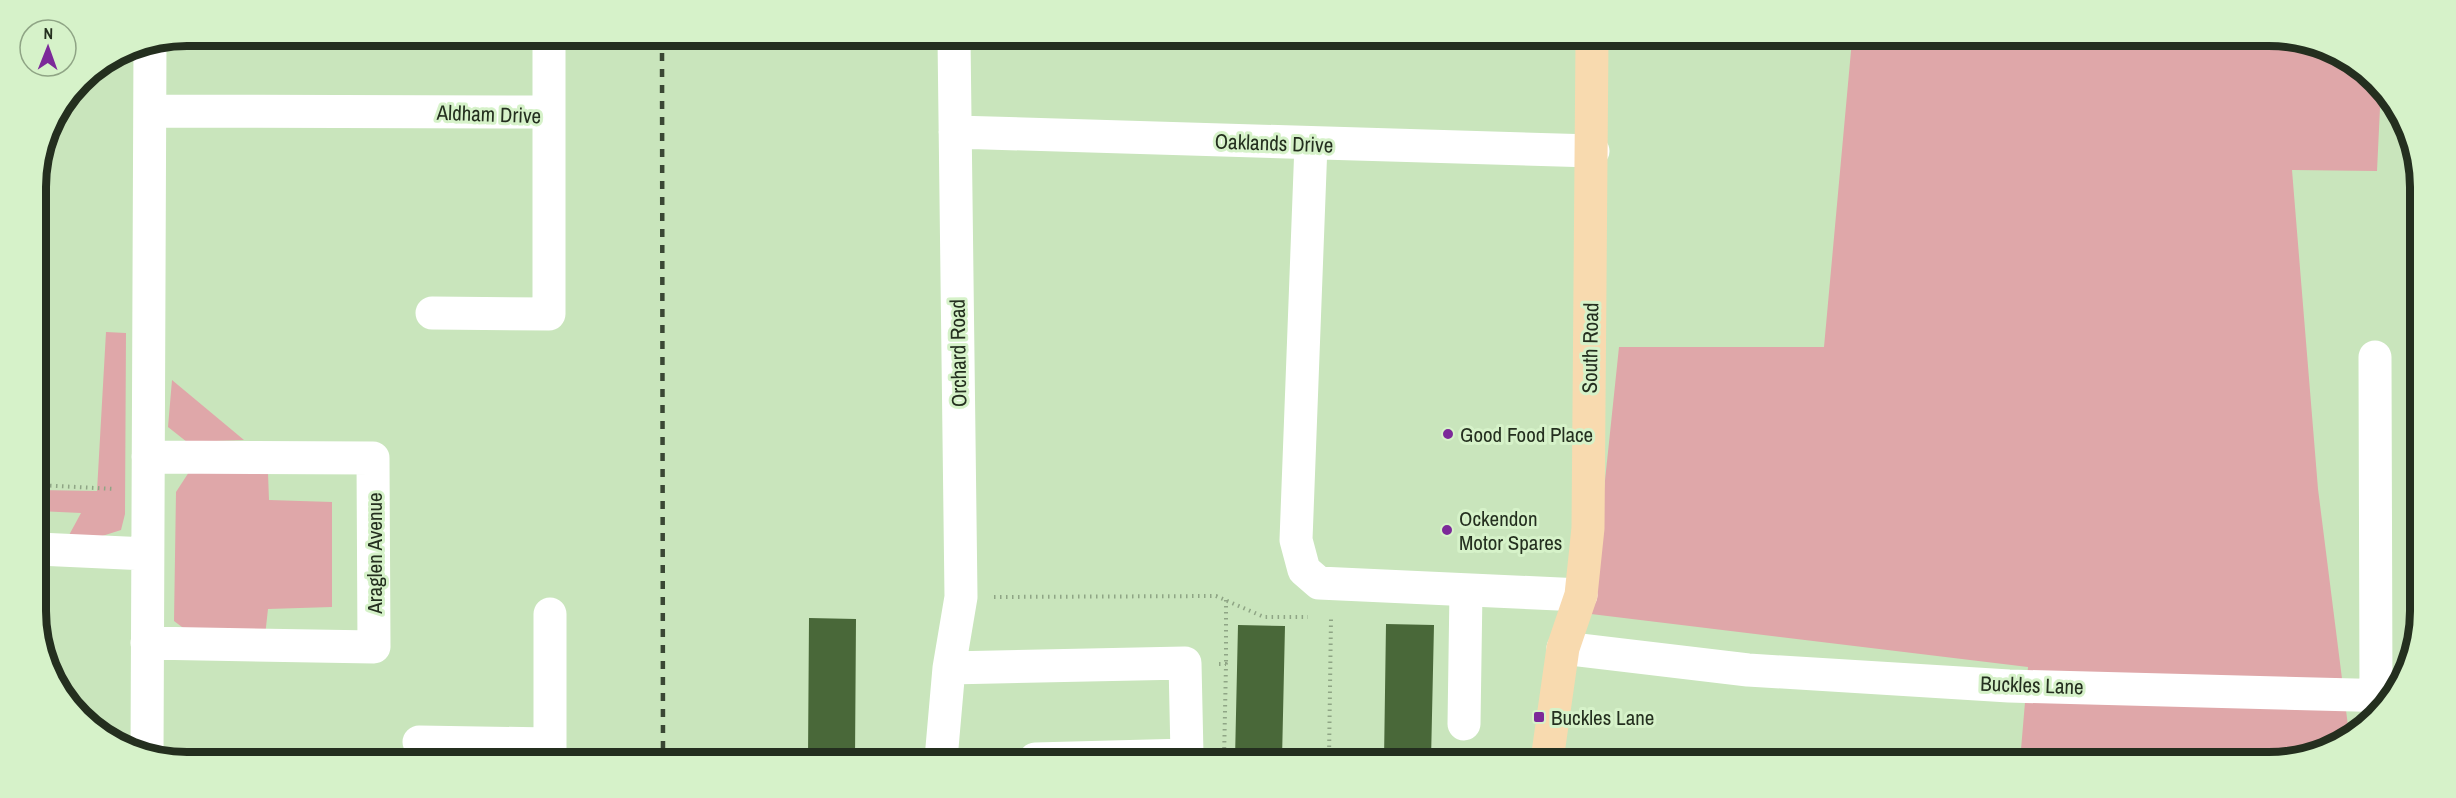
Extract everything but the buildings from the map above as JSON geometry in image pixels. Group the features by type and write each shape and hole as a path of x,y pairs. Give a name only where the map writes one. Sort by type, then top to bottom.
{"main road":[{"name":"South Road","path":"1548,751 1563,648 1581,595 1588,528 1593,151 1592,46"}],"street":[{"path":"549,46 549,112"},
{"name":"Orchard Road","path":"942,752 949,668 961,597 954,46"},
{"path":"147,746 150,52"},
{"name":"Aldham Drive","path":"150,111 549,112 549,314 432,313"},
{"name":"Oaklands Drive","path":"955,132 1593,151"},
{"path":"1311,144 1296,540 1304,570 1319,583 1581,595"},
{"path":"2375,357 2385,689"},
{"name":"Araglen Avenue","path":"147,643 374,647 374,458 148,457"},
{"path":"46,549 147,554"},
{"path":"1464,724 1466,590"},
{"path":"419,742 550,751 550,614"},
{"name":"Buckles Lane","path":"1563,648 1748,670 2009,686 2380,696"},
{"path":"949,668 1185,663 1187,752"}],"path":[{"path":"46,485 120,489"},
{"path":"961,597 1216,596 1264,617 1309,617"},
{"path":"1226,600 1226,664"},
{"path":"1320,617 1342,618"},
{"path":"1329,751 1331,618"}],"shaded area":[{"path":"1851,46 2268,46 2305,51 2339,65 2368,88 2380,102 2377,171 2292,170 2318,489 2349,726 2322,741 2305,747 2278,751 2021,751 2028,667 1591,614 1619,347 1824,347"},
{"path":"106,332 126,333 125,514 121,530 99,537 68,537 81,513 46,511 46,490 97,491"},
{"path":"172,380 244,440 187,442 168,427"},
{"path":"189,472 268,473 269,500 332,502 332,607 268,609 265,636 190,633 174,621 176,492"}],"railway":[{"path":"662,46 663,752"}],"place":[{"name":"Good Food Place","path":"1448,434"},
{"name":"Ockendon Motor Spares","path":"1447,530"},
{"name":"Buckles Lane","path":"1539,717"}]}
